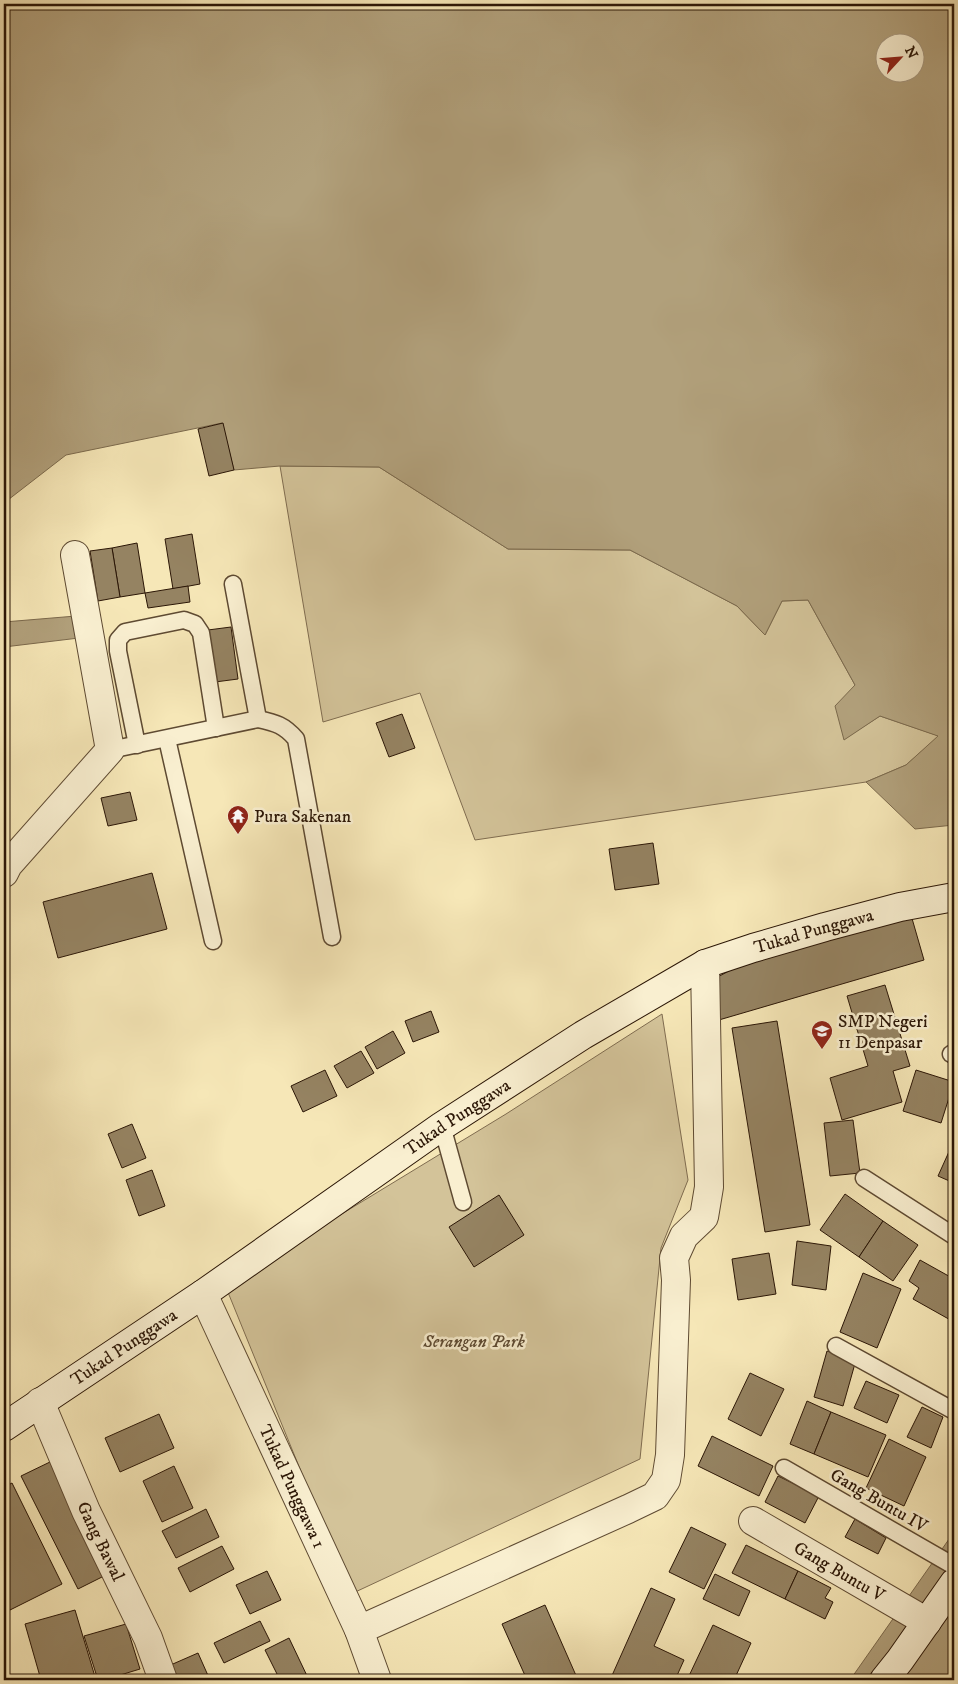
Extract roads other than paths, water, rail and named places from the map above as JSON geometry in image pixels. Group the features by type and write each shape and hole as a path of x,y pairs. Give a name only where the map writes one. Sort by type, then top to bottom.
{"street":[{"path":"4,872 110,750 75,555"},
{"name":"Tukad Punggawa","path":"4,1427 203,1294 442,1126 583,1035 705,964 825,927 900,908 954,897"},
{"path":"359,1630 648,1500 655,1496 666,1480 670,1455 676,1290 674,1258 684,1236 704,1217 710,1187 705,964"},
{"name":"Tukad Punggawa 1","path":"203,1294 359,1630 377,1680"},
{"name":"Gang Bawal","path":"40,1402 86,1511 148,1638 163,1680"},
{"name":"Gang Buntu V","path":"753,1521 926,1622"},
{"path":"884,1680 954,1583"}],"lane":[{"path":"233,584 258,719"},
{"path":"137,745 118,651 118,640 125,632 184,620 195,624 201,633 216,728"},
{"path":"110,750 258,719 274,722 286,728 296,739 332,937"},
{"path":"167,739 213,941"},
{"path":"442,1126 463,1202"},
{"path":"864,1178 954,1236"},
{"path":"836,1346 954,1411"},
{"name":"Gang Buntu IV","path":"784,1468 954,1566"}],"place":[{"name":"Pura Sakenan","path":"238,835"},
{"name":"SMP Negeri 11 Denpasar","path":"822,1050"}],"park label":[{"name":"Serangan Park","path":"474,1341"}]}
